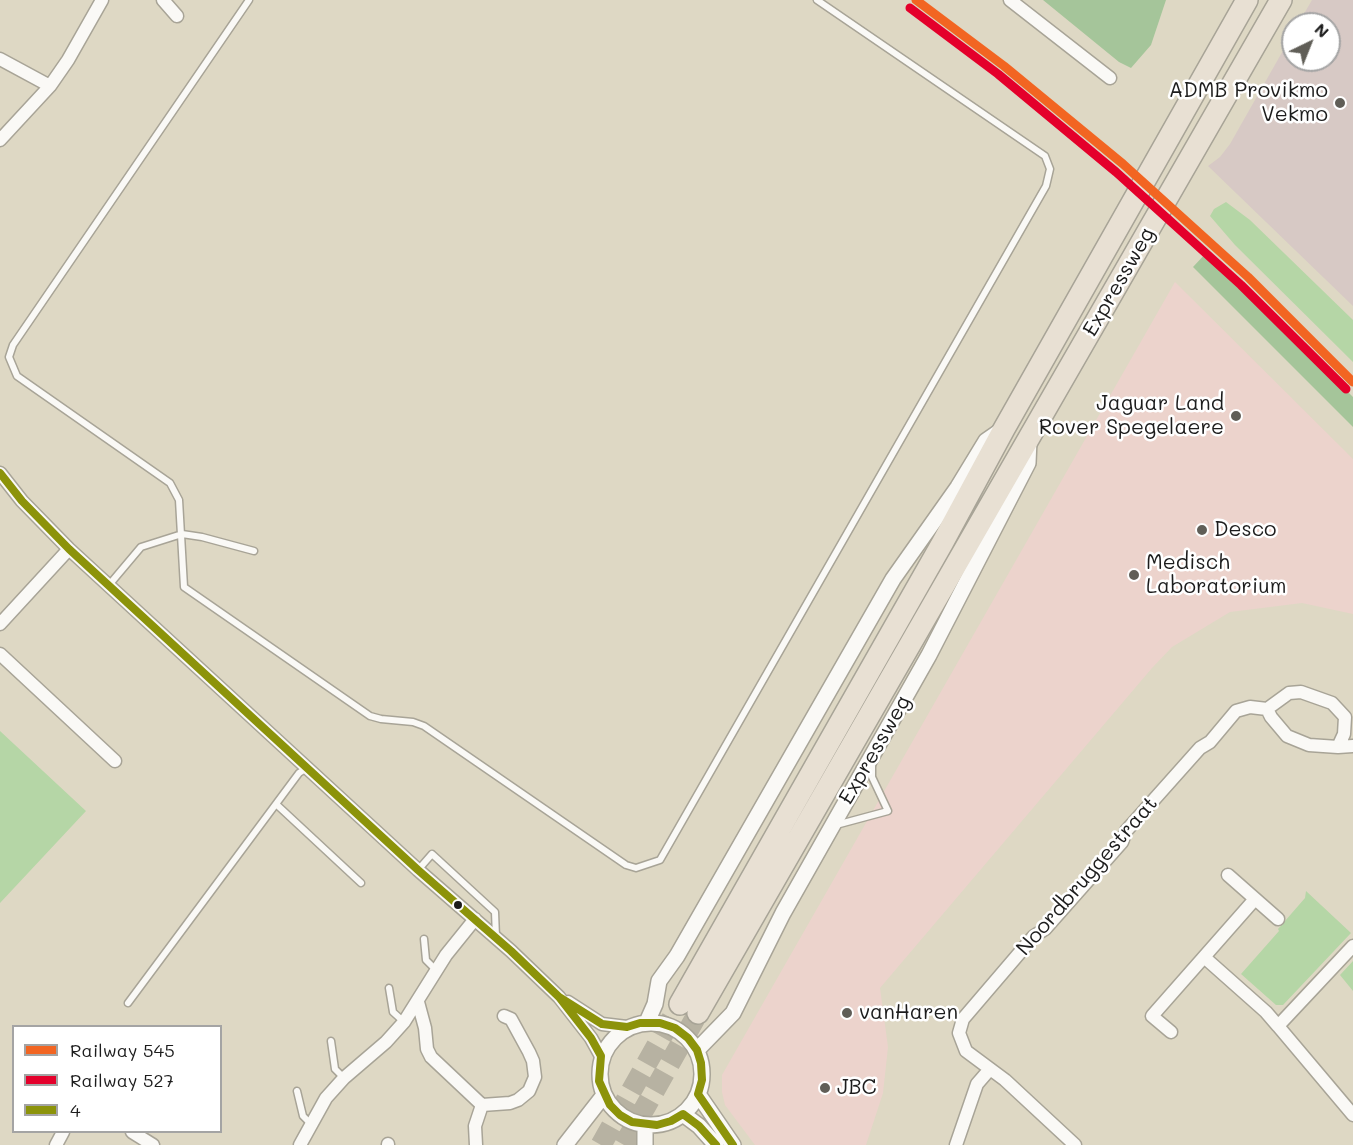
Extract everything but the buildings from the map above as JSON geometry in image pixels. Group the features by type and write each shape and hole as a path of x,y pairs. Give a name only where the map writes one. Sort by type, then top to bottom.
{"highway":[{"name":"Expressweg","path":"1247,0 1004,429 689,1009 1029,437 1281,0"}],"street":[{"path":"0,140 50,86 68,60 102,0"},
{"path":"163,0 177,16"},
{"path":"1010,0 1110,78"},
{"path":"0,59 50,86"},
{"name":"Expressweg","path":"647,1022 655,1004 659,981 676,956 893,579 958,488 986,441 1004,429"},
{"name":"Expressweg","path":"697,1050 733,1013 783,913 935,645 1028,463 1029,437"},
{"path":"0,473 22,501 69,549 559,997 591,1038 601,1056"},
{"path":"0,624 69,549"},
{"path":"0,654 115,761"},
{"path":"1338,747 1344,734 1346,717 1332,703 1301,692 1289,693 1267,709 1287,736 1309,746 1338,747 1353,746"},
{"name":"Noordbruggestraat","path":"990,1069 963,1047 959,1033 963,1019 1034,936 1045,929 1122,842 1126,831 1236,711 1250,707 1267,709"},
{"path":"1228,875 1278,919"},
{"path":"1171,1032 1152,1016 1256,899"},
{"path":"300,1145 310,1123 326,1098 404,1022 436,969 475,919"},
{"path":"1278,1026 1353,946"},
{"path":"1204,957 1266,1012 1353,1115"},
{"path":"559,997 602,1024 627,1028"},
{"path":"418,1002 425,1028 427,1049 431,1057 482,1105 510,1103 518,1100 529,1090 535,1077 530,1052 510,1019 504,1016"},
{"path":"647,1022 675,1028 688,1038 697,1050 701,1063 702,1080 698,1094 683,1114 657,1125 632,1122 620,1115 610,1106 599,1081 601,1056 616,1035 627,1028 647,1022"},
{"path":"956,1145 977,1084 990,1069 1075,1145"},
{"path":"698,1094 733,1145"},
{"path":"565,1145 604,1095"},
{"path":"476,1145 475,1126 482,1105"},
{"path":"683,1114 699,1126 716,1145"},
{"path":"645,1125 645,1145"},
{"path":"135,1133 153,1145"}],"lane":[{"path":"249,0 13,345 9,357 17,376 170,483 179,500 184,587 370,716 413,722 423,726 626,865 636,868 660,860 1046,186 1050,169 1045,156 816,0"},
{"path":"109,585 141,547 182,534 254,551"},
{"path":"830,828 849,820 888,811 872,777 872,755"},
{"path":"128,1003 299,773 307,768"},
{"path":"276,804 361,883"},
{"path":"418,870 432,854 495,912 496,938"},
{"path":"424,939 426,960 436,969"},
{"path":"389,988 393,1012 404,1022"},
{"path":"331,1041 335,1069 344,1078"},
{"path":"297,1091 303,1116 310,1123"}],"shaded area":[{"path":"1312,0 1353,0 1353,306 1208,166 1220,157 1230,144 1281,54 1281,72 1341,72 1341,12 1305,12"},
{"path":"1175,282 1353,459 1353,614 1302,603 1230,612 1172,647 880,988 888,1047 883,1093 866,1145 755,1145 725,1105 722,1075"}],"green space":[{"path":"1043,0 1166,0 1151,45 1131,68 1119,62"},
{"path":"1226,202 1250,220 1353,320 1353,362 1235,245 1210,216 1214,209"},
{"path":"1207,252 1353,397 1353,427 1193,267"},
{"path":"0,731 86,811 0,903"},
{"path":"1306,891 1351,933 1283,1005 1276,1005 1241,974 1305,898"},
{"path":"1353,961 1353,991 1340,975"}],"tunnel":[{"path":"601,1145 680,1004"},
{"path":"624,1145 698,1013"}],"rail line":[{"name":"545","path":"916,0 1004,66 1123,164 1248,277 1353,382"},
{"name":"527","path":"910,8 998,74 1116,172 1241,285 1346,389"}],"transit line":[{"name":"4","path":"0,473 22,501 69,549 559,997 602,1024 627,1027 640,1023 660,1023 675,1028 688,1038 697,1050 701,1063 702,1080 698,1094 733,1145"},
{"name":"4","path":"559,997 591,1038 601,1056 599,1081 610,1105 620,1115 632,1122 657,1125 683,1114 699,1126 716,1145"}],"place":[{"name":"ADMB Provikmo Vekmo","path":"1340,103"},
{"name":"Jaguar Land Rover Spegelaere","path":"1236,416"},
{"name":"Desco","path":"1202,530"},
{"name":"Medisch Laboratorium","path":"1134,575"},
{"name":"vanHaren","path":"847,1013"},
{"name":"JBC","path":"825,1088"}]}
